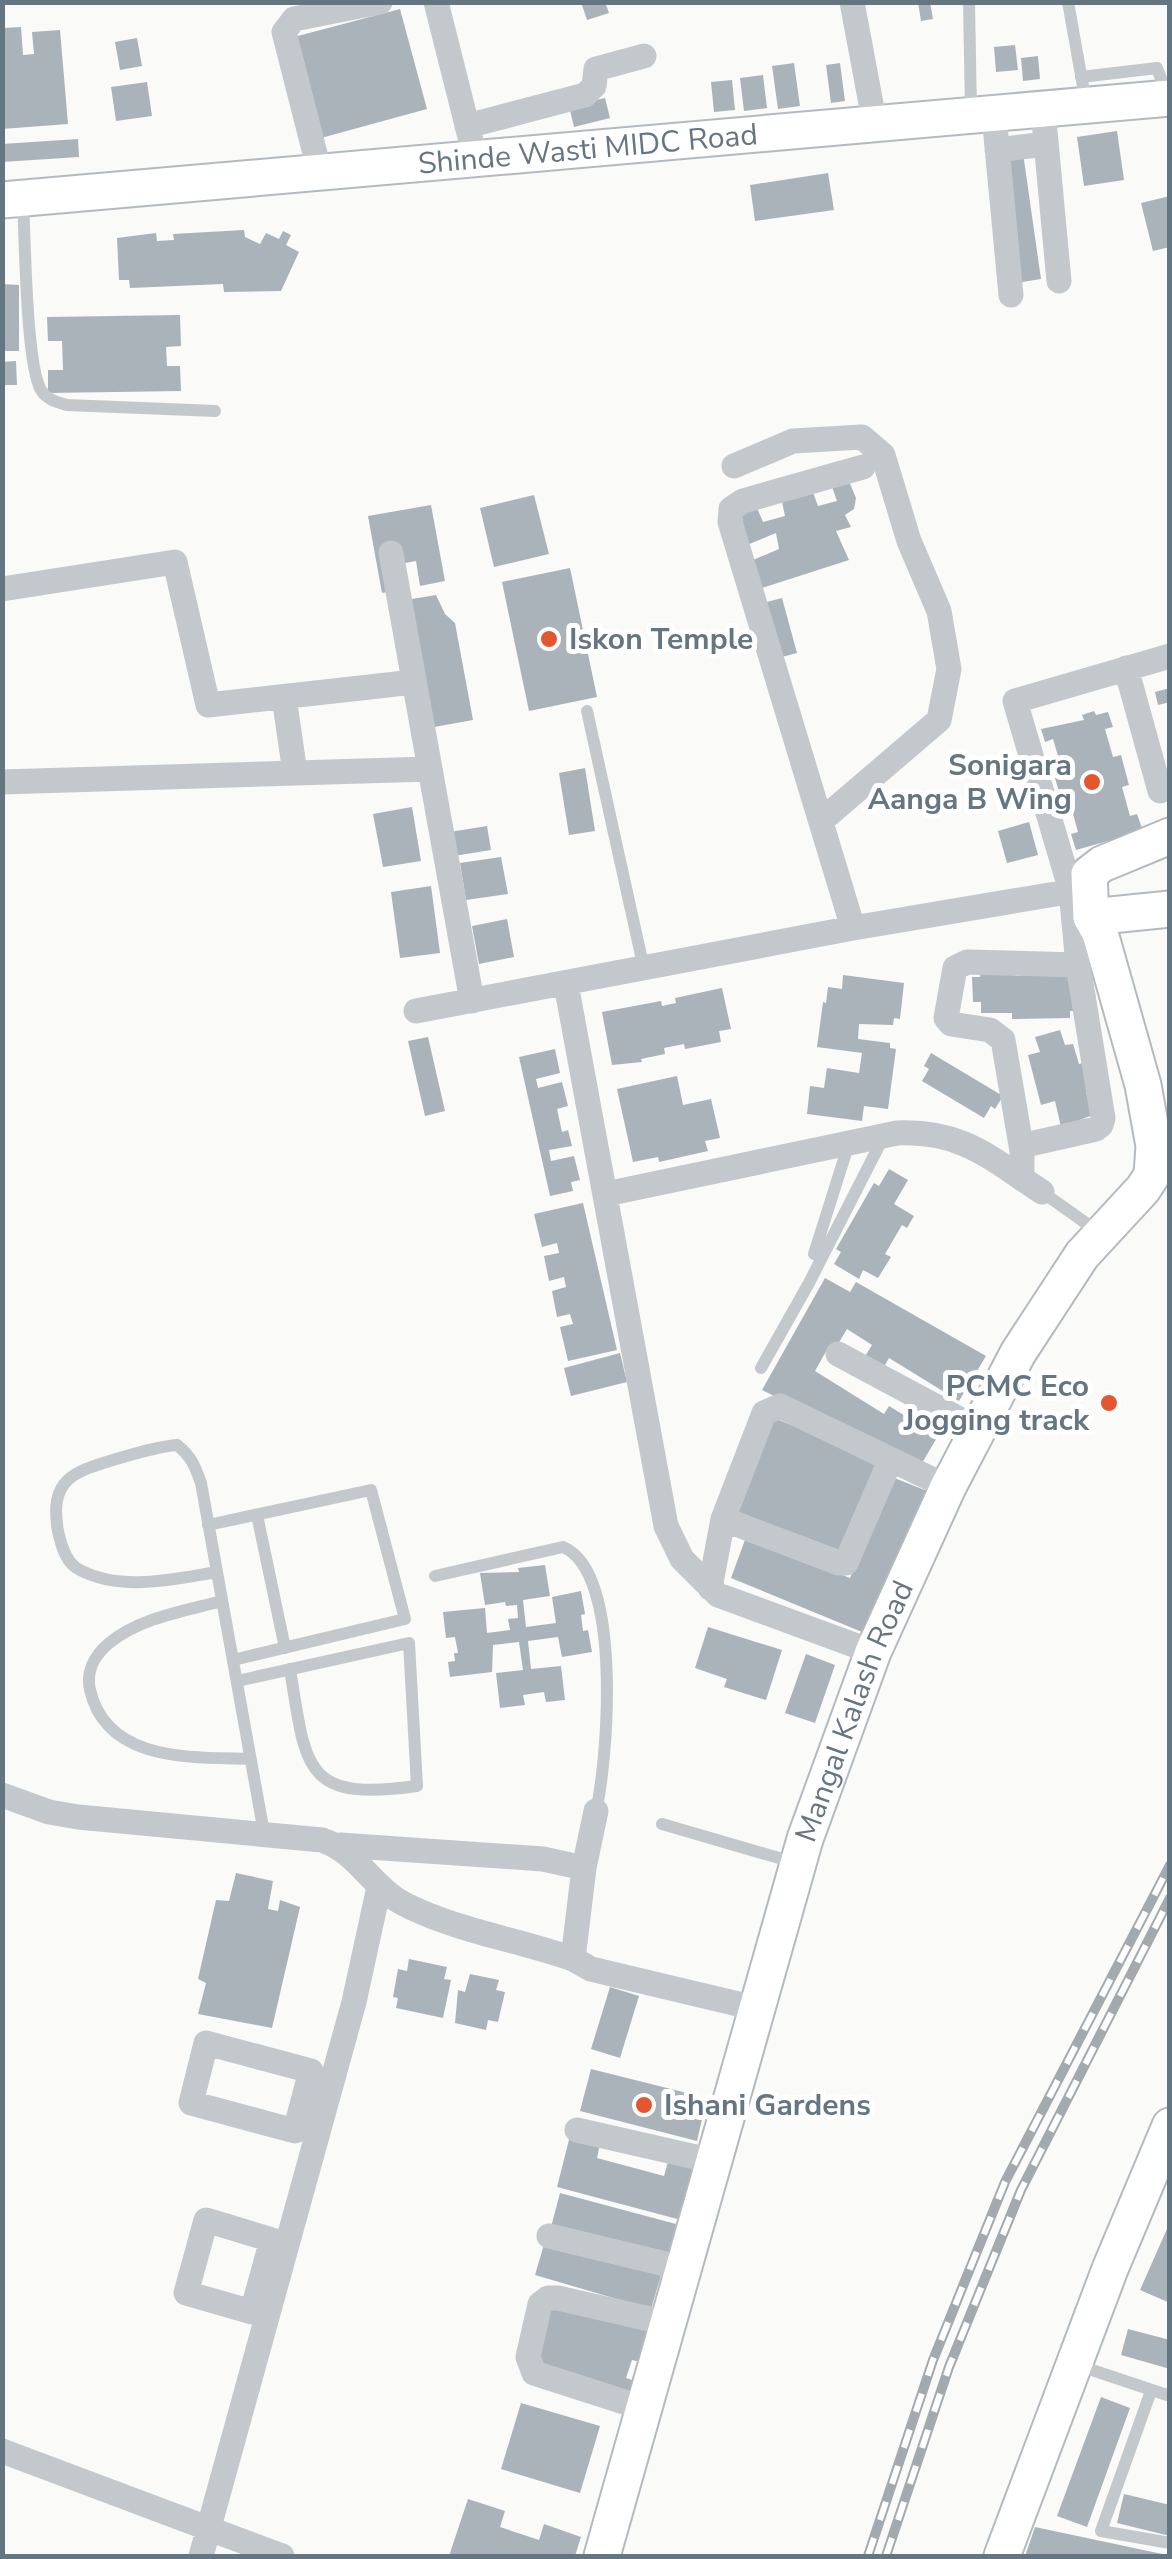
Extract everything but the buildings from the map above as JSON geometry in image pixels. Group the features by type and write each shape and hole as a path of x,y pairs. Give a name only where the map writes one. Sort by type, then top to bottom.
{"street":[{"path":"320,174 284,32 294,20 380,2"},
{"path":"434,2 470,149 584,95 594,86 596,69 644,56"},
{"path":"852,2 875,125"},
{"name":"Shinde Wasti MIDC Road","path":"13,199 320,174 470,149 983,115 1044,127 1084,92 1169,98"},
{"path":"983,115 997,150 1012,294"},
{"path":"997,150 1044,127 1060,281"},
{"path":"734,466 793,441 862,437 883,454 909,542 939,611 949,669 939,720 821,822"},
{"path":"853,928 730,522 731,509 743,501 864,467"},
{"path":"391,553 472,1001"},
{"path":"2,589 175,562 208,705 414,682"},
{"path":"1084,899 1015,701 1170,656"},
{"path":"1126,668 1160,791"},
{"path":"284,697 295,774"},
{"path":"2,782 430,769"},
{"path":"1021,1146 1101,1125 1078,965 1089,874 1094,868 1170,836"},
{"path":"416,1011 853,928 1084,899 1170,909"},
{"name":"Mangal Kalash Road","path":"602,2556 798,1864 872,1652 948,1487 1036,1322 1100,1233 1152,1176 1155,1160 1143,1085 1100,934 1084,899"},
{"path":"1032,1185 1021,1146 1003,1040 990,1030 951,1024 946,1018 955,968 967,962 1078,965"},
{"path":"566,984 666,1526 682,1559 718,1595 872,1652"},
{"path":"606,1194 884,1136 922,1132 956,1138 1032,1185"},
{"path":"838,1354 978,1429"},
{"path":"710,1588 723,1520 764,1413 773,1408 780,1406 948,1487"},
{"path":"723,1520 839,1563 846,1562 890,1461"},
{"path":"2,1795 49,1812 78,1817 304,1836 340,1846 543,1860 584,1868"},
{"path":"574,1959 584,1868 596,1811"},
{"path":"340,1846 379,1886 420,1911 574,1959 591,1970 758,2009"},
{"path":"321,2079 311,2070 206,2043 191,2103 295,2131 321,2079 354,2002 379,1886"},
{"path":"201,2556 321,2079"},
{"path":"1002,2556 1110,2269 1170,2126"},
{"path":"577,2130 713,2160"},
{"path":"262,2308 252,2312 186,2293 206,2220 272,2240 279,2247"},
{"path":"548,2236 682,2268"},
{"path":"643,2408 534,2373 528,2357 540,2304 548,2298 558,2298 667,2323"},
{"path":"2,2451 282,2556"}],"lane":[{"path":"969,2 983,115"},
{"path":"1068,2 1084,92"},
{"path":"13,199 36,377 42,391 52,400 68,405 215,411"},
{"path":"587,710 644,969"},
{"path":"761,1368 810,1283 884,1136"},
{"path":"814,1254 849,1143"},
{"path":"1032,1185 1100,1233"},
{"path":"217,1572 147,1583 102,1578 81,1571 68,1558 59,1535 58,1494 65,1481 80,1470 177,1445 195,1466 217,1572 264,1833"},
{"path":"208,1525 371,1490 405,1618 233,1660"},
{"path":"257,1515 285,1648"},
{"path":"434,1576 563,1547 582,1562 591,1580 607,1655 606,1756 596,1811"},
{"path":"222,1601 143,1623 126,1632 108,1644 91,1664 88,1685 95,1708 110,1729 135,1745 174,1757 252,1759"},
{"path":"237,1681 409,1643 416,1786 357,1792 323,1780 311,1767 304,1750 290,1670"},
{"path":"662,1824 798,1864"},
{"path":"1075,2364 1170,2396"},
{"path":"1151,2390 1101,2530 1170,2543"}],"railway":[{"path":"868,2556 933,2360 1005,2182 1170,1865"},
{"path":"886,2556 949,2367 1021,2190 1170,1898"}],"place":[{"name":"Iskon Temple","path":"549,639"},
{"name":"Sonigara Aanga B Wing","path":"1092,782"},
{"name":"PCMC Eco Jogging track","path":"1109,1403"},
{"name":"Ishani Gardens","path":"644,2105"}]}
